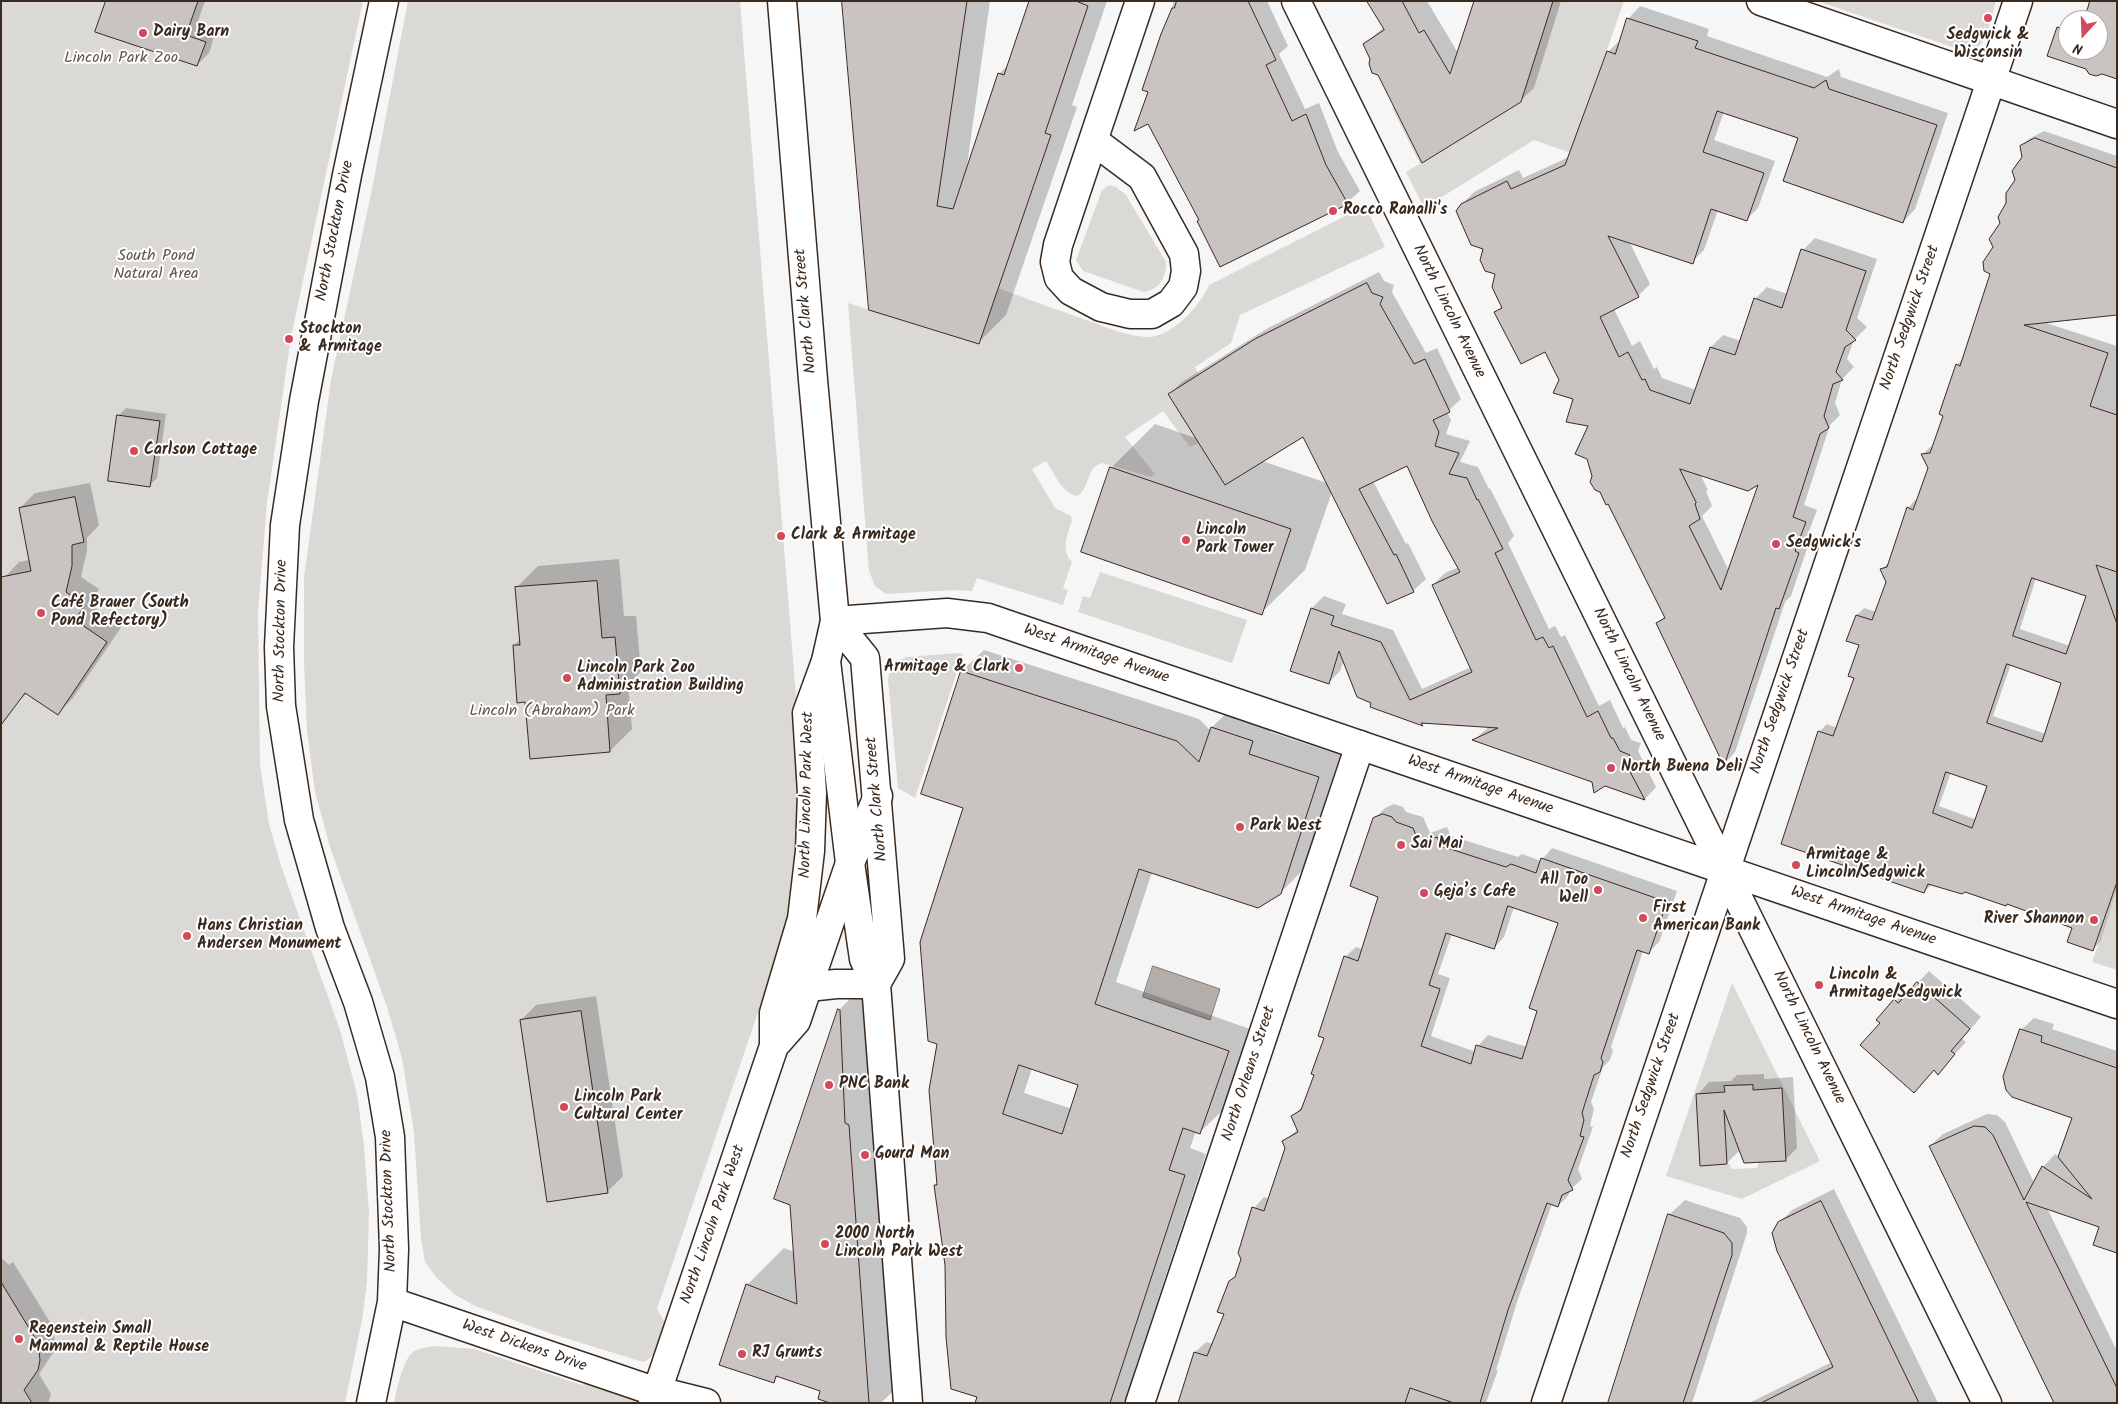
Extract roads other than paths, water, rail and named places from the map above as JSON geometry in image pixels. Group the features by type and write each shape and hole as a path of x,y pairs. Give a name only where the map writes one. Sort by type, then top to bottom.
{"street":[{"name":"North Stockton Drive","path":"371,1403 392,1302 394,1249 390,1137 380,1077 358,1002 330,928 299,820 280,706 279,647 285,525 304,401 347,175 384,1"},
{"name":"North Clark Street","path":"782,1 835,621 826,661 850,863 864,959 876,984 908,1403"},
{"path":"1094,141 1142,177 1184,254 1186,271 1183,287 1171,303 1152,314 1130,314 1101,307 1071,292 1059,278 1055,262 1058,245 1140,1"},
{"name":"North Lincoln Avenue","path":"1296,1 1988,1403"},
{"path":"1761,1 2117,124"},
{"name":"North Sedgwick Street","path":"1546,1403 2018,1"},
{"name":"West Armitage Avenue","path":"835,621 947,613 988,618 2117,1004"},
{"name":"North Clark Street","path":"835,621 865,658 878,796 890,959 876,984"},
{"name":"North Lincoln Park West","path":"655,1396 774,1046 774,1013 802,919 810,851 812,793 807,713 826,661"},
{"name":"North Orleans Street","path":"1140,1403 1360,745"},
{"name":"North Lincoln Park West","path":"774,1046 796,1021 850,863 878,796"},
{"path":"808,987 836,984 876,984"},
{"name":"West Dickens Drive","path":"392,1302 655,1396 706,1403"}],"place":[{"name":"Sedgwick & Wisconsin","path":"1988,18"},
{"name":"Dairy Barn","path":"143,33"},
{"name":"Rocco Ranalli's","path":"1333,211"},
{"name":"Stockton & Armitage","path":"289,339"},
{"name":"Carlson Cottage","path":"134,451"},
{"name":"Clark & Armitage","path":"781,536"},
{"name":"Lincoln Park Tower","path":"1186,540"},
{"name":"Sedgwick's","path":"1776,544"},
{"name":"Café Brauer (South Pond Refectory)","path":"41,613"},
{"name":"Armitage & Clark","path":"1019,668"},
{"name":"Lincoln Park Zoo Administration Building","path":"567,678"},
{"name":"North Buena Deli","path":"1611,768"},
{"name":"Park West","path":"1240,827"},
{"name":"Sai Mai","path":"1401,845"},
{"name":"Armitage & Lincoln/Sedgwick","path":"1796,865"},
{"name":"All Too Well","path":"1598,890"},
{"name":"Geja’s Cafe","path":"1424,893"},
{"name":"First American Bank","path":"1643,918"},
{"name":"River Shannon","path":"2094,920"},
{"name":"Hans Christian Andersen Monument","path":"187,936"},
{"name":"Lincoln & Armitage/Sedgwick","path":"1819,985"},
{"name":"PNC Bank","path":"829,1085"},
{"name":"Lincoln Park Cultural Center","path":"564,1107"},
{"name":"Gourd Man","path":"865,1155"},
{"name":"2000 North Lincoln Park West","path":"825,1244"},
{"name":"Regenstein Small Mammal & Reptile House","path":"19,1339"},
{"name":"RJ Grunts","path":"742,1354"}],"park label":[{"name":"Lincoln Park Zoo","path":"121,59"},
{"name":"South Pond Natural Area","path":"156,266"},
{"name":"Lincoln (Abraham) Park","path":"552,712"}]}
